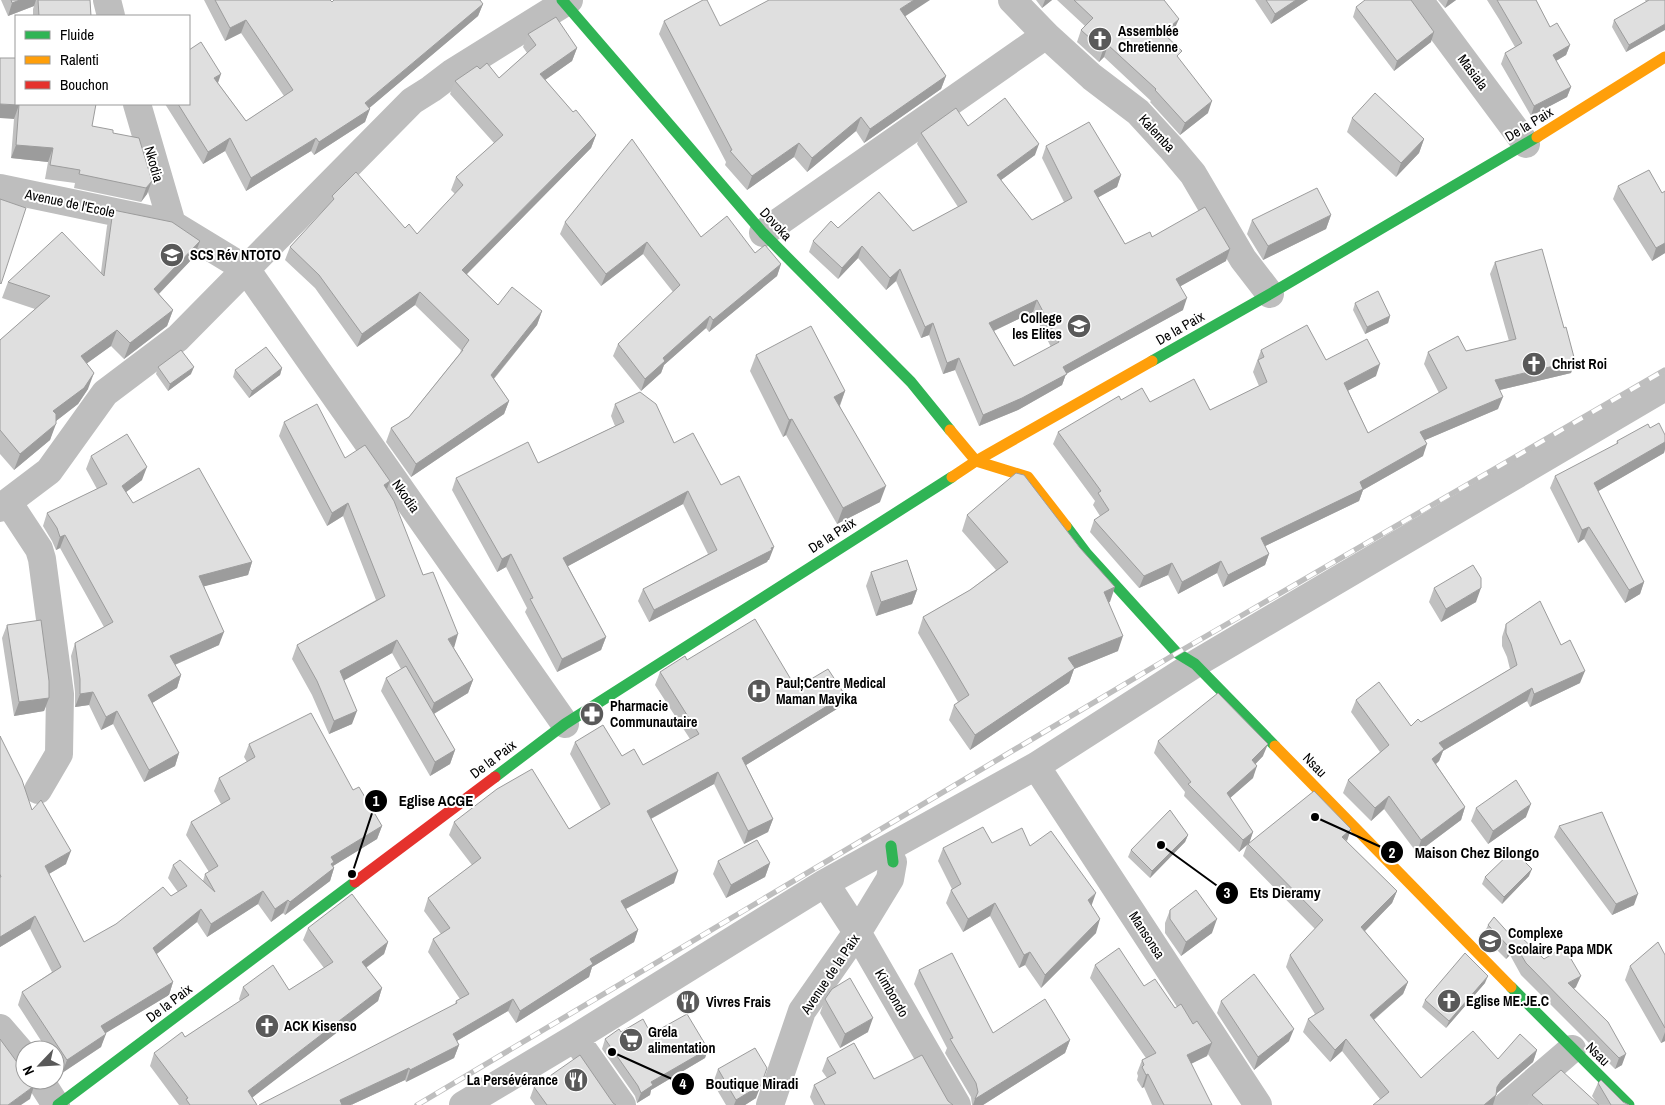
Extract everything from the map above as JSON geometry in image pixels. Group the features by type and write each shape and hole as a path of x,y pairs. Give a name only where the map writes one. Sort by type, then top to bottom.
{"street":[{"path":"107,0 111,15"},
{"name":"Kalemba","path":"1012,0 1046,35 1092,77 1138,112 1172,149 1193,174 1243,260 1270,294"},
{"name":"Masiala","path":"1419,0 1526,144"},
{"path":"38,790 59,754 60,684 42,558 39,549 4,505 49,471 105,393 178,338 412,101 452,73 565,1"},
{"name":"Dovoka","path":"565,1 762,233 911,382 976,461"},
{"path":"762,233 1046,35"},
{"name":"De la Paix","path":"57,1105 565,724 976,461 1270,294 1526,144 1665,57"},
{"name":"Nkodia","path":"137,105 172,224"},
{"name":"Avenue de l'Ecole","path":"0,188 172,224 246,269"},
{"name":"Nkodia","path":"246,269 565,724"},
{"path":"462,1105 575,1038 825,883 892,854 1036,766 1195,664 1665,386"},
{"name":"Nsau","path":"976,461 1028,477 1087,554 1177,654 1195,664 1629,1105"},
{"name":"Mansonsa","path":"1036,766 1258,1105"},
{"name":"Avenue de la Paix","path":"770,1105 802,1012 858,932 890,879 892,854"},
{"name":"Kimbondo","path":"825,883 858,932 957,1105"},
{"path":"0,1028 15,1045"},
{"path":"575,1038 622,1105"},
{"path":"1507,1105 1572,1049"},
{"path":"47,1090 57,1105"}],"building":[{"path":"38,0 90,0 91,15 39,15"},
{"path":"215,0 330,0 332,2 334,0 480,0 483,4 365,103 370,109 319,142 316,138 251,178 230,138 208,152 179,105 190,105 190,49 201,42 221,74 214,78 246,121 293,90 246,20 230,28"},
{"path":"703,0 707,0 720,26 769,0 914,0 900,9 946,76 870,129 861,117 812,158 799,143 752,176 730,151 732,150 664,21"},
{"path":"1074,0 1164,0 1179,19 1163,33 1182,51 1177,56 1212,101 1185,123 1156,89 1108,45 1103,50 1081,30 1093,18"},
{"path":"1266,0 1296,0 1275,14"},
{"path":"1365,0 1411,0 1434,32 1397,61 1356,7"},
{"path":"1497,0 1536,0 1550,27 1557,23 1570,45 1553,55 1571,87 1534,106 1505,53 1522,43"},
{"path":"1649,0 1665,0 1665,24 1629,45 1614,20"},
{"path":"556,17 577,48 540,74 573,112 576,110 596,135 462,270 498,305 512,287 542,311 491,375 509,401 416,464 391,428 409,417 469,340 420,292 362,334 319,275 290,247 334,199 332,196 356,172 405,228 409,224 417,234 463,185 456,177 503,135 455,81 477,66 480,69 487,63 499,78 536,45 528,34"},
{"path":"0,58 15,58 15,105 0,104"},
{"path":"1375,93 1424,139 1401,163 1352,118"},
{"path":"1005,98 1039,144 997,175 1032,220 1072,198 1046,146 1089,122 1121,175 1094,191 1125,244 1150,232 1152,237 1205,207 1230,249 1176,279 1187,298 1063,367 1067,374 1022,398 983,415 959,358 947,363 933,323 925,327 900,269 890,278 862,246 842,268 813,241 831,221 838,228 879,192 913,231 967,202 921,133 956,108 968,126","holes":["1037,300 1059,342 1014,366 989,323"]},
{"path":"19,105 96,105 92,126 113,130 113,133 139,138 152,181 146,188 79,174 80,170 50,165 53,148 16,145"},
{"path":"632,139 701,237 727,216 755,253 765,245 781,264 713,320 710,316 663,358 665,361 645,379 618,344 680,285 647,242 606,274 565,222"},
{"path":"1649,170 1662,193 1665,191 1665,243 1656,248 1618,186"},
{"path":"1317,188 1331,215 1268,246 1252,220"},
{"path":"0,199 26,208 1,284 0,283"},
{"path":"113,210 172,222 200,241 154,289 173,310 130,343 117,330 81,356 94,373 84,388 53,411 56,414 56,424 20,454 0,430 0,340 50,296 8,282 62,232 104,276"},
{"path":"1542,249 1575,361 1495,380 1503,397 1420,432 1427,444 1360,482 1363,489 1261,538 1269,554 1228,575 1221,561 1182,582 1172,563 1144,576 1094,520 1109,510 1098,493 1101,491 1058,432 1119,396 1121,400 1142,388 1150,402 1194,379 1210,410 1267,382 1258,360 1264,357 1261,350 1307,325 1326,360 1367,339 1380,364 1344,383 1368,433 1447,388 1428,352 1458,336 1466,351 1516,339 1495,262"},
{"path":"1378,291 1390,316 1367,327 1355,303"},
{"path":"811,326 845,391 834,397 886,486 843,508 792,419 789,420 756,355"},
{"path":"266,347 282,368 252,391 235,370"},
{"path":"181,350 194,367 170,384 158,367"},
{"path":"640,392 656,404 674,443 693,433 721,485 739,476 774,547 771,548 772,550 654,610 643,589 717,550 688,491 563,558 606,637 562,659 530,599 533,598 511,554 502,559 456,478 528,442 538,463 624,422 615,404"},
{"path":"317,404 345,458 365,445 390,481 384,485 394,501 423,575 433,572 458,634 448,639 473,680 434,703 397,640 340,671 357,711 334,721 317,681 297,645 385,596 348,503 332,513 284,422"},
{"path":"1659,423 1665,435 1665,442 1594,483 1644,582 1629,590 1589,527 1582,530 1555,476 1618,443 1617,441 1648,424 1650,428"},
{"path":"127,434 147,467 122,486 133,503 199,468 252,562 199,576 224,632 170,656 181,675 148,695 179,753 149,770 117,711 106,717 93,692 80,694 75,643 113,622 65,535 60,537 57,528 47,513 107,484 91,456"},
{"path":"1016,473 1024,475 1080,548 1115,587 1104,592 1123,636 1068,658 1075,668 975,735 954,705 969,695 923,617 970,590 1008,562 967,515"},
{"path":"907,560 917,590 881,602 871,572"},
{"path":"1473,565 1481,578 1481,588 1446,609 1434,588"},
{"path":"1540,601 1561,645 1570,640 1585,671 1534,694 1532,688 1439,743 1444,749 1432,759 1465,807 1421,840 1389,796 1375,808 1348,780 1389,745 1356,700 1379,682 1411,726 1418,719 1421,722 1517,665 1506,633 1506,624"},
{"path":"755,619 796,688 828,669 845,695 742,758 773,819 748,831 718,772 647,811 678,871 621,901 638,930 590,959 593,964 520,1011 513,999 453,1034 459,1045 410,1070 409,1068 340,1100 342,1105 259,1105 457,1003 456,1001 469,994 433,939 450,928 428,898 481,858 454,822 497,789 532,769 569,829 610,804 575,742 603,725 622,756 634,749 643,765 699,734 660,672 685,656 687,660"},
{"path":"41,620 49,681 49,698 19,702 7,625"},
{"path":"406,666 455,750 435,762 386,678"},
{"path":"1218,693 1268,744 1252,760 1257,766 1227,793 1253,832 1243,840 1188,784 1191,782 1158,741"},
{"path":"311,713 353,790 359,787 382,826 331,857 334,862 331,864 334,868 290,902 288,900 275,909 263,891 211,924 201,909 153,948 173,982 101,1026 106,1034 67,1060 65,1057 65,1040 54,1040 22,992 61,967 35,916 0,937 0,736 22,780 32,810 41,800 71,851 45,866 84,942 116,924 163,887 171,896 187,886 173,865 180,860 215,892 205,874 218,866 191,822 230,799 219,778 255,757 249,744"},
{"path":"1516,780 1531,804 1493,831 1476,808"},
{"path":"1314,791 1351,829 1342,837 1397,891 1361,927 1408,982 1370,1015 1421,1078 1473,1031 1498,1059 1520,1034 1537,1050 1501,1081 1497,1087 1496,1095 1484,1105 1373,1105 1389,1092 1346,1039 1335,1050 1308,1019 1324,1009 1290,955 1323,920 1248,844"},
{"path":"1170,810 1188,835 1152,871 1131,850"},
{"path":"1602,812 1638,894 1616,904 1559,826"},
{"path":"983,827 992,843 1022,828 1030,846 1051,831 1096,893 1088,900 1100,919 1045,975 1030,952 1024,955 995,903 968,919 951,890 961,884 943,848"},
{"path":"757,840 770,863 731,885 718,861"},
{"path":"1513,850 1532,869 1504,897 1485,877"},
{"path":"1196,890 1217,919 1186,942 1170,919 1170,910"},
{"path":"352,894 388,942 362,962 382,988 248,1091 257,1105 190,1105 186,1099 188,1098 154,1053 182,1032 185,1037 249,995 243,987 273,965 289,990 333,962 308,928"},
{"path":"1494,917 1512,937 1517,933 1544,959 1564,947 1581,976 1568,983 1608,1022 1626,1054 1619,1058 1526,963 1514,943 1510,948 1488,925"},
{"path":"1658,942 1665,955 1665,1028 1630,966"},
{"path":"1119,948 1144,986 1155,979 1175,1008 1181,1004 1193,1024 1197,1021 1212,1043 1187,1055 1212,1105 1164,1105 1148,1074 1146,1075 1142,1067 1144,1065 1142,1060 1156,1053 1095,965"},
{"path":"952,953 993,1033 1045,999 1070,1040 975,1099 978,1092 976,1083 950,1039 953,1038 919,970"},
{"path":"1465,953 1488,976 1449,1021 1425,1000"},
{"path":"1254,974 1294,1029 1258,1057 1221,1001"},
{"path":"850,978 873,1018 845,1034 825,999 832,989"},
{"path":"687,1014 708,1049 651,1082 653,1085 641,1093 605,1039 619,1029 621,1032 643,1019 651,1034"},
{"path":"0,1039 15,1059 15,1090 29,1090 8,1105 0,1105"},
{"path":"854,1043 874,1079 922,1055 948,1101 953,1105 825,1105 814,1085 836,1073 827,1058"},
{"path":"755,1048 767,1068 761,1085 736,1100 718,1069"},
{"name":"La Persévérance","path":"580,1055 616,1105 547,1105 534,1087"},
{"path":"1561,1070 1599,1105 1543,1105 1532,1095"},
{"path":"1601,1080 1623,1102 1629,1105 1611,1105 1598,1083"}],"railway":[{"path":"417,1105 1177,653 1665,370"}],"traffic: fast":[{"path":"562,0 763,233 911,382 950,430"},
{"path":"1152,361 1537,137"},
{"path":"495,777 565,724 952,477"},
{"path":"1066,526 1087,554 1177,653 1195,664 1275,746"},
{"path":"891,846 893,862"},
{"path":"58,1105 355,882"},
{"path":"1511,987 1629,1105"}],"traffic: slow":[{"path":"1537,137 1665,57"},
{"path":"952,477 976,461 1152,361"},
{"path":"950,430 976,461 1028,477 1066,526"},
{"path":"1275,746 1511,987"}],"traffic: jam":[{"path":"355,882 495,777"}],"place":[{"name":"Assemblée Chretienne","path":"1100,39"},
{"name":"SCS Rév NTOTO","path":"172,255"},
{"name":"College les Elites","path":"1079,326"},
{"name":"Christ Roi","path":"1534,364"},
{"name":"Paul;Centre Medical Maman Mayika","path":"759,691"},
{"name":"Pharmacie Communautaire","path":"592,714"},
{"name":"Maison Chez Bilongo","path":"1315,817"},
{"name":"Ets Dieramy","path":"1161,845"},
{"name":"Eglise ACGE","path":"352,874"},
{"name":"Complexe Scolaire Papa MDK","path":"1490,941"},
{"name":"Eglise ME.JE.C","path":"1449,1001"},
{"name":"Vivres Frais","path":"688,1002"},
{"name":"ACK Kisenso","path":"267,1026"},
{"name":"Grela alimentation","path":"631,1040"},
{"name":"Boutique Miradi","path":"612,1052"},
{"name":"La Persévérance","path":"576,1080"}]}
